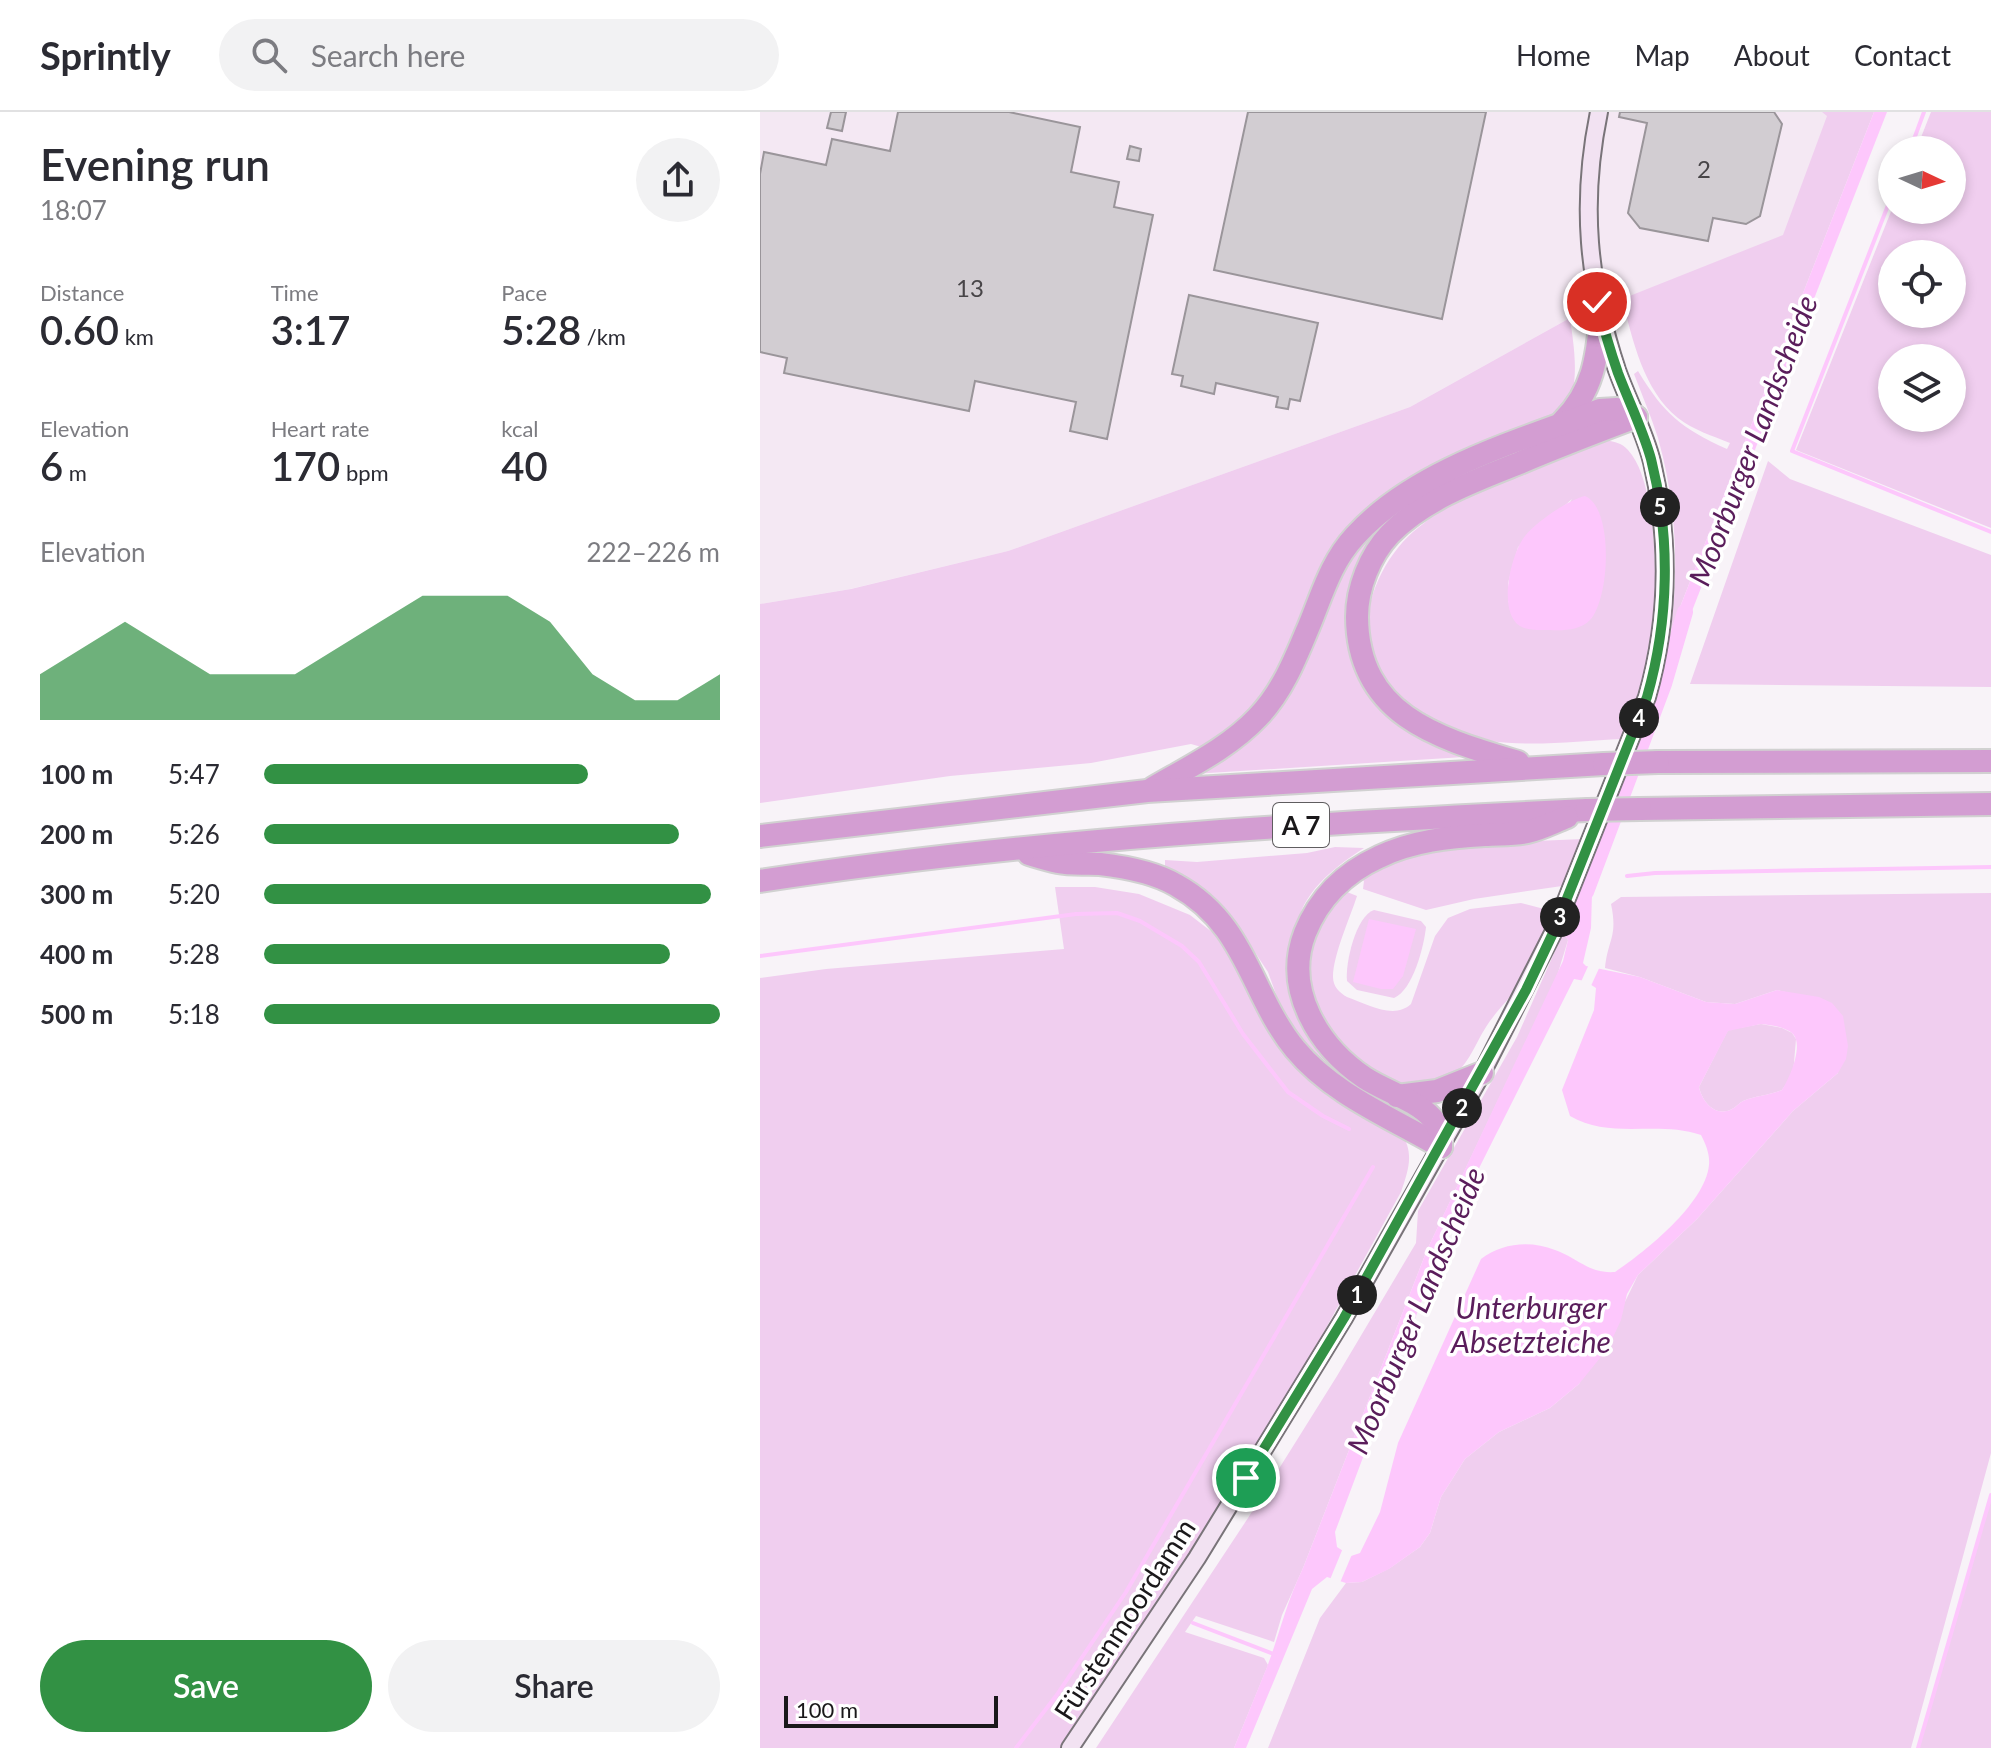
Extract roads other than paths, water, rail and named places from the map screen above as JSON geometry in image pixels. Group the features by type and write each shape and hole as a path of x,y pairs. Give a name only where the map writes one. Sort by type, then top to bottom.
{"highway":[{"path":"1559,425 1577,407 1592,377 1601,317"},
{"path":"1147,791 1210,754 1259,717 1280,689 1340,555 1383,508 1434,475 1559,425 1607,408 1636,417"},
{"path":"1534,766 1461,745 1406,717 1387,700 1372,682 1361,655 1357,610 1362,584 1373,558 1390,535 1434,502 1471,482 1636,417"},
{"name":"A 7","path":"760,836 1147,791 1534,766 1658,762 1991,761"},
{"name":"A 7","path":"760,881 913,860 1348,821 1587,810 1991,804"},
{"path":"1441,1147 1440,1130 1432,1118 1366,1078 1338,1057 1320,1036 1306,1008 1299,981 1299,955 1316,909 1340,881 1396,849 1456,837 1526,833 1587,810"},
{"path":"1016,850 1061,863 1099,864 1135,870 1185,890 1226,928 1250,965 1284,1033 1313,1069 1339,1088 1441,1147"},
{"path":"1397,1096 1437,1091 1482,1073"}],"main road":[{"name":"Fürstenmoordamm","path":"1070,1748 1205,1545 1344,1318 1482,1073 1554,931 1641,712 1658,659 1665,599 1659,502 1651,460 1618,373 1592,274 1587,213 1599,112"}],"water":[{"path":"1874,112 1887,112 1683,634 1671,630"},
{"path":"1585,496 1601,517 1605,535 1605,575 1597,609 1590,620 1572,629 1535,630 1520,626 1513,619 1508,596 1511,568 1520,544 1544,518"},
{"name":"Unterburger Absetzteiche","path":"1587,872 1598,876 1592,893 1591,928 1583,963 1586,966 1640,977 1706,1002 1735,1004 1777,990 1819,997 1832,1003 1843,1016 1848,1046 1846,1059 1838,1073 1793,1111 1697,1219 1638,1275 1627,1294 1621,1320 1608,1348 1579,1384 1550,1408 1499,1432 1465,1459 1441,1497 1430,1533 1420,1547 1389,1569 1362,1582 1346,1583 1327,1577 1312,1589 1246,1748 1234,1748 1427,1250 1563,961 1568,940 1563,933","holes":["1574,979 1596,988 1594,1010 1562,1090 1570,1116 1601,1127 1668,1129 1701,1135 1709,1157 1705,1180 1697,1195 1672,1225 1615,1272 1598,1270 1563,1253 1526,1244 1507,1246 1481,1259 1398,1443 1380,1512 1360,1553 1351,1556 1337,1547 1335,1532 1449,1228","1761,1024 1786,1030 1796,1039 1794,1062 1785,1085 1782,1090 1743,1101 1726,1111 1715,1110 1703,1098 1699,1087 1728,1031"]},
{"path":"1369,919 1416,929 1403,976 1393,989 1353,982"}],"waterway":[{"path":"1915,136 1924,112"},
{"path":"1881,224 1792,451 1991,532"},
{"name":"Moorburger Landscheide","path":"1586,892 1664,684 1685,612"},
{"path":"1627,876 1991,867"},
{"path":"760,956 1076,914 1117,913 1140,921 1182,946 1199,962 1243,1034 1288,1092 1349,1129"},
{"path":"1016,1748 1056,1696 1126,1592 1373,1167"},
{"path":"1918,1748 1991,1495"},
{"path":"1193,1623 1276,1655"}]}
